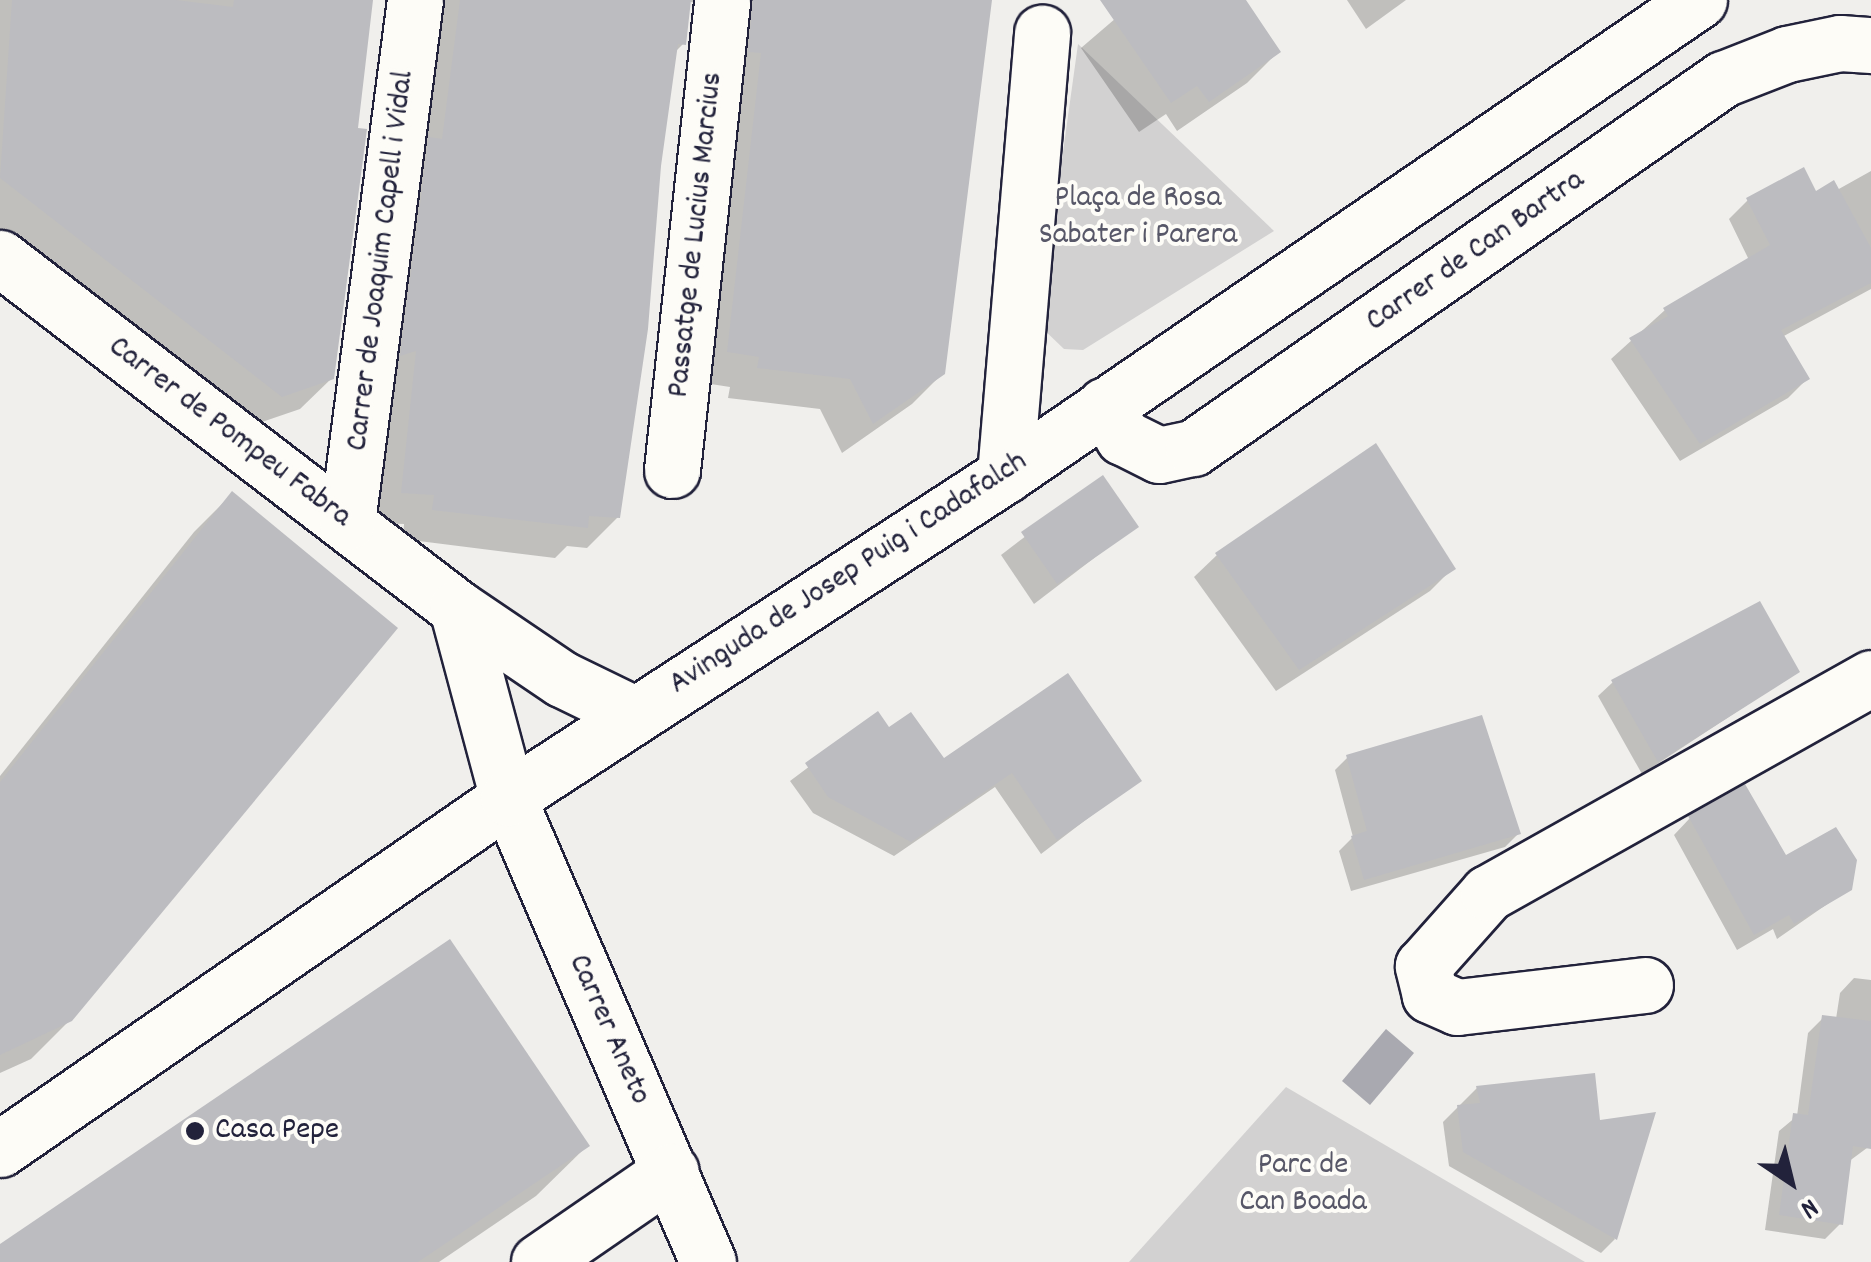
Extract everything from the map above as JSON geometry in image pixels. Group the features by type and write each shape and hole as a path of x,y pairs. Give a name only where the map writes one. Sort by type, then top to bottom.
{"street":[{"name":"Carrer de Joaquim Capell i Vidal","path":"347,522 416,0"},
{"name":"Passatge de Lucius Marcius","path":"672,470 722,0"},
{"name":"Avinguda de Josep Puig i Cadafalch","path":"0,1149 508,798 1005,475 1699,0"},
{"path":"1005,475 1042,33"},
{"name":"Carrer de Can Bartra","path":"1105,405 1122,436 1160,454 1193,448 1723,80 1787,54 1840,43 1871,45"},
{"name":"Carrer de Pompeu Fabra","path":"0,258 457,608 562,679 634,714"},
{"path":"457,608 508,798"},
{"path":"1645,985 1456,1008 1430,995 1423,966 1488,894 1871,678"},
{"name":"Carrer Aneto","path":"508,798 708,1262"},
{"path":"539,1262 671,1171"}],"green space":[{"name":"Plaça de Rosa Sabater i Parera","path":"1078,44 1274,231 1083,350 1064,349 1039,325"},
{"name":"Parc de Can Boada","path":"1286,1087 1585,1262 1129,1262"}],"shaded area":[{"path":"1386,1029 1414,1053 1370,1105 1342,1081"}],"building":[{"path":"12,0 176,0 233,7 234,0 373,0 358,128 367,129 334,379 282,397 0,178"},
{"path":"460,0 691,0 686,45 678,44 661,166 648,329 620,518 589,516 588,528 432,510 434,495 401,493 416,351 400,356 429,137 442,139"},
{"path":"753,0 992,0 945,374 873,424 850,379 757,368 759,357 727,352 761,53 748,52"},
{"path":"1100,0 1246,0 1281,52 1209,102 1197,86 1171,103"},
{"path":"1804,167 1816,191 1834,180 1871,248 1871,283 1781,330 1810,379 1700,444 1629,338 1668,316 1663,308 1770,245 1746,198"},
{"path":"1376,443 1456,569 1299,670 1215,553"},
{"path":"1103,475 1139,527 1057,584 1021,532"},
{"path":"232,491 398,628 72,1021 0,1055 0,782"},
{"path":"1760,601 1800,672 1658,762 1611,680"},
{"path":"1068,673 1142,781 1057,840 1012,773 911,842 828,797 805,763 878,711 889,727 911,712 944,758"},
{"path":"1482,715 1521,834 1364,880 1351,836 1367,831 1346,755"},
{"path":"1745,784 1786,855 1836,827 1857,860 1852,890 1794,924 1789,915 1754,935 1688,816"},
{"path":"450,939 590,1146 418,1262 0,1262 0,1244"},
{"path":"1822,1015 1871,1021 1871,1149 1853,1146 1843,1225 1779,1215 1793,1113 1808,1115"},
{"path":"1595,1073 1600,1120 1656,1112 1617,1240 1463,1152 1457,1105 1480,1103 1476,1086"}],"place":[{"name":"Casa Pepe","path":"195,1131"}]}
